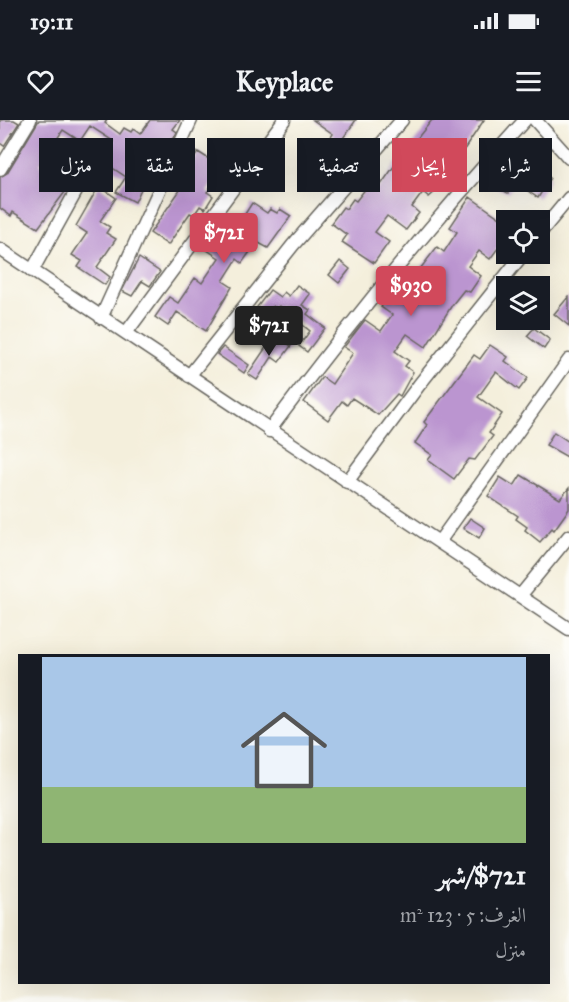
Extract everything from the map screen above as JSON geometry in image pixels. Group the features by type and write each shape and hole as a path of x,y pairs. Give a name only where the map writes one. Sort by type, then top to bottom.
{"street":[{"path":"0,169 30,120"},
{"path":"101,318 153,198 191,120"},
{"path":"126,333 284,120"},
{"path":"189,375 293,245 402,120"},
{"path":"269,431 413,245 525,120"},
{"path":"535,120 569,158"},
{"path":"32,271 76,192"},
{"path":"550,221 569,198"},
{"path":"0,249 269,431 569,629"},
{"path":"346,482 515,264"},
{"path":"439,542 569,360"},
{"path":"520,596 569,536"}],"building":[{"path":"0,120 14,120 19,123 4,146 0,143"},
{"path":"39,120 107,120 105,123 120,134 124,128 131,132 133,129 140,134 150,120 180,120 173,129 177,132 174,138 125,138 125,176 113,168 113,138 108,138 90,126 82,138 75,138 63,130 58,138 39,138 39,192 65,192 38,228 13,212 11,216 0,208 0,177 7,173"},
{"path":"313,120 356,120 343,138 330,138 333,134"},
{"path":"432,120 484,120 467,145 467,138 417,138"},
{"path":"198,152 207,158 207,192 213,196 205,209 200,206 194,215 190,213 168,245 150,233 179,192 195,192 195,157"},
{"path":"392,169 392,192 423,192 412,207 419,213 406,230 387,216 375,232 389,242 374,263 342,242 347,235 331,223 343,207 346,209 353,199 356,201 363,192 380,192 380,186"},
{"path":"125,178 125,192 140,192 135,202 116,192"},
{"path":"96,192 108,192 116,198 100,221 110,227 106,233 116,239 97,267 110,277 105,285 78,267 82,261 72,255 87,233 76,226"},
{"path":"423,192 435,192 429,197"},
{"path":"529,192 542,192 538,198"},
{"path":"470,197 496,215 496,251 490,259 479,251 468,266 481,276 470,292 464,290 452,305 426,347 407,334 395,351 409,361 405,366 413,372 400,396 397,394 378,415 352,398 347,405 342,401 328,420 304,402 322,377 332,384 353,353 344,347 365,320 381,331 392,315 381,307 390,296 396,300 437,247 444,252 457,232 450,227"},
{"path":"252,203 267,213 270,209 277,213 280,209 291,216 268,248 257,242 242,263 237,259 223,281 232,287 206,331 177,312 168,326 155,317 169,297 178,303 195,278 202,283 219,258 201,246 223,216 238,225"},
{"path":"139,258 160,272 150,286 142,281 132,296 122,291"},
{"path":"340,261 350,269 339,283 329,275"},
{"path":"297,285 310,294 302,305 310,310 307,314 325,328 307,352 299,346 310,331 279,306 277,309 273,306 262,323 251,315 270,290 280,297 284,292 289,296"},
{"path":"569,296 569,326 554,314"},
{"path":"532,330 537,330 550,340 544,349 527,336"},
{"path":"279,338 291,346 279,362 272,357 257,380 248,374 271,340 276,343"},
{"path":"490,345 508,357 505,361 528,378 519,390 496,372 478,397 502,414 489,433 493,436 475,460 469,459 454,479 428,460 432,455 415,443 427,425 424,422 474,355 480,359"},
{"path":"223,347 249,365 244,373 217,354"},
{"path":"554,432 569,442 569,458 546,445"},
{"path":"521,475 560,499 569,488 569,509 554,530 552,528 540,542 525,530 527,527 516,519 518,516 488,496 500,477 514,486"},
{"path":"470,518 485,528 479,538 463,528"}]}
